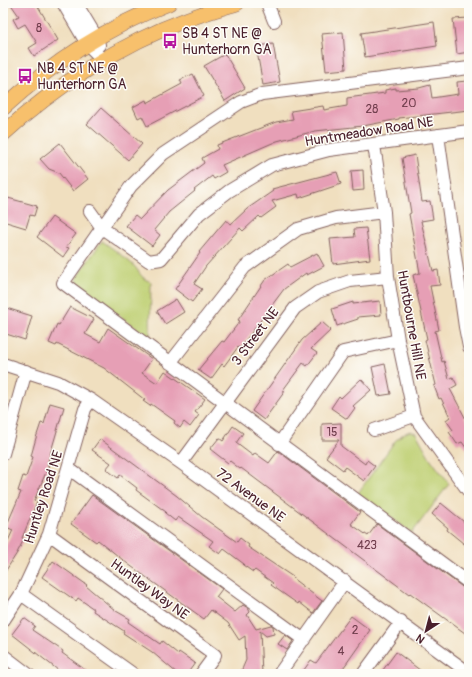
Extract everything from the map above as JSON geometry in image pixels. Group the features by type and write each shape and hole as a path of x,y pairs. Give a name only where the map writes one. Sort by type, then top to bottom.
{"main road":[{"path":"3,108 46,71 92,41 146,12 169,3"},
{"path":"3,134 20,118 103,60 188,19 237,3"}],"street":[{"path":"63,3 92,41"},
{"path":"76,3 92,41 103,60"},
{"path":"267,3 274,21"},
{"path":"469,68 262,94 248,100 163,154 131,186 63,283 469,583"},
{"name":"Huntmeadow Road NE","path":"90,210 102,228 149,261 161,259 199,214 229,191 272,165 329,150 469,131"},
{"path":"438,135 469,346"},
{"name":"Huntbourne Hill NE","path":"374,145 384,212 388,277 398,340 414,416 469,492"},
{"path":"170,363 245,267 298,229 336,218 384,212"},
{"name":"3 Street NE","path":"181,463 295,308 318,292 350,281 388,277"},
{"path":"280,444 344,352 398,340"},
{"name":"72 Avenue NE","path":"3,364 58,382 91,400 345,581 469,673"},
{"path":"3,454 26,371"},
{"name":"Huntley Road NE","path":"3,621 22,594 49,534 85,409 91,400"},
{"path":"374,430 414,416"},
{"path":"68,468 304,640"},
{"name":"Huntley Way NE","path":"49,534 215,655 201,674"},
{"path":"279,674 345,581"},
{"path":"22,594 133,674"},
{"path":"363,674 401,622"},
{"path":"3,655 28,674"}],"green space":[{"path":"102,241 128,260 141,276 151,282 150,338 78,285 76,278"},
{"path":"410,431 416,433 430,458 449,484 412,533 358,493 395,441 403,434"}],"building":[{"path":"10,3 36,3 58,40 34,56 29,48 37,43 25,24 18,28 13,19 19,16"},
{"path":"469,18 469,52 457,54 453,19"},
{"path":"434,22 437,46 365,57 361,33"},
{"path":"343,32 346,69 326,71 322,34"},
{"path":"273,44 280,82 263,85 256,46"},
{"path":"225,54 245,88 225,101 204,66"},
{"path":"193,74 204,96 147,126 142,116 138,118 133,107 146,100 147,103 182,84 180,80"},
{"path":"467,81 469,110 399,118 363,126 315,131 277,141 222,165 226,172 214,179 212,176 169,212 154,230 160,235 152,246 126,226 135,215 140,219 168,190 204,163 202,158 218,149 217,145 276,122 293,119 291,111 323,106 324,110 347,106 347,98 385,93 385,90 396,88 396,90 419,88 430,85 432,98 458,94 457,82"},
{"path":"101,108 142,144 128,160 87,124"},
{"path":"60,143 88,179 73,191 59,173 49,169 40,159"},
{"path":"415,155 422,202 430,201 433,219 421,221 433,271 438,270 440,285 430,286 439,330 435,331 442,362 444,361 449,379 453,377 457,385 450,389 469,425 469,452 462,442 457,444 449,432 453,430 446,420 450,417 441,398 439,399 434,386 436,385 425,340 427,339 413,275 420,273 409,214 411,213 402,158"},
{"path":"363,170 364,190 353,191 351,171"},
{"path":"337,172 341,184 299,198 298,194 272,201 276,207 261,218 259,216 243,231 240,228 206,266 194,284 202,289 192,302 175,289 200,253 199,252 226,220 231,224 247,209 273,191 272,189"},
{"path":"8,198 37,206 34,216 30,215 26,228 3,221"},
{"path":"52,217 76,234 66,247 69,248 63,257 37,237"},
{"path":"366,228 370,259 333,264 330,239 355,237 354,229"},
{"path":"317,253 324,266 307,275 306,273 284,289 240,348 238,347 224,366 222,364 211,379 198,370 222,341 224,342 240,321 238,320 265,280 288,264 290,267"},
{"path":"176,299 184,312 165,324 157,311"},
{"path":"380,301 381,315 358,317 358,319 337,326 332,309 353,302 353,304"},
{"path":"3,307 32,316 25,340 3,333"},
{"path":"70,307 94,319 85,334 100,342 108,328 152,359 142,373 157,383 165,371 205,399 195,412 199,415 190,427 184,422 180,428 174,423 175,421 151,404 150,406 143,401 145,400 104,368 57,344 56,346 49,343 57,324 59,325"},
{"path":"322,322 331,330 311,349 317,353 307,366 303,363 283,390 285,391 264,420 252,411 302,340"},
{"path":"385,364 391,394 378,396 372,367"},
{"path":"361,379 371,390 353,406 355,408 347,419 331,408 339,396 341,398"},
{"path":"50,403 64,407 47,465 49,465 34,501 37,502 22,538 24,539 3,575 3,552 13,530 6,527 21,492 18,491 23,476 26,477 33,457 31,456 36,438 41,423 44,424"},
{"path":"341,423 341,446 365,464 367,460 375,466 364,481 345,467 343,470 326,457 339,440 322,440 322,424"},
{"path":"233,426 243,433 236,443 253,456 255,453 269,463 278,451 360,512 351,524 368,536 377,524 465,589 469,590 469,636 410,593 409,594 241,468 240,469 230,461 228,463 210,449 219,438 223,441"},
{"path":"100,439 177,496 202,517 237,542 240,538 249,545 248,547 293,577 292,578 322,601 313,613 299,602 298,604 271,585 273,583 255,570 253,572 243,565 244,564 224,549 220,554 209,546 213,541 178,517 175,521 165,513 166,512 136,490 137,488 120,475 118,478 106,469 111,463 92,450"},
{"path":"92,495 222,589 216,597 235,612 243,605 248,608 250,612 247,615 256,629 271,625 273,626 274,634 266,636 260,631 262,674 240,674 246,660 245,636 239,640 228,623 211,610 204,619 128,564 98,540 96,542 71,524"},
{"path":"441,503 469,526 469,548 447,530 448,528 432,514"},
{"path":"53,561 87,585 86,586 116,611 130,619 128,622 160,644 162,641 178,654 179,652 195,663 187,674 178,674 152,652 123,633 124,631 93,611 94,609 78,598 76,601 42,577"},
{"path":"351,616 370,630 339,674 301,674 311,660 316,663"},
{"path":"24,618 35,626 32,630 63,651 62,653 91,674 63,674 12,634"},
{"path":"285,635 293,641 287,650 278,644"},
{"path":"396,652 425,674 380,674"}],"place":[{"name":"SB 4 ST NE @ Hunterhorn GA","path":"170,41"},
{"name":"NB 4 ST NE @ Hunterhorn GA","path":"25,76"}]}
